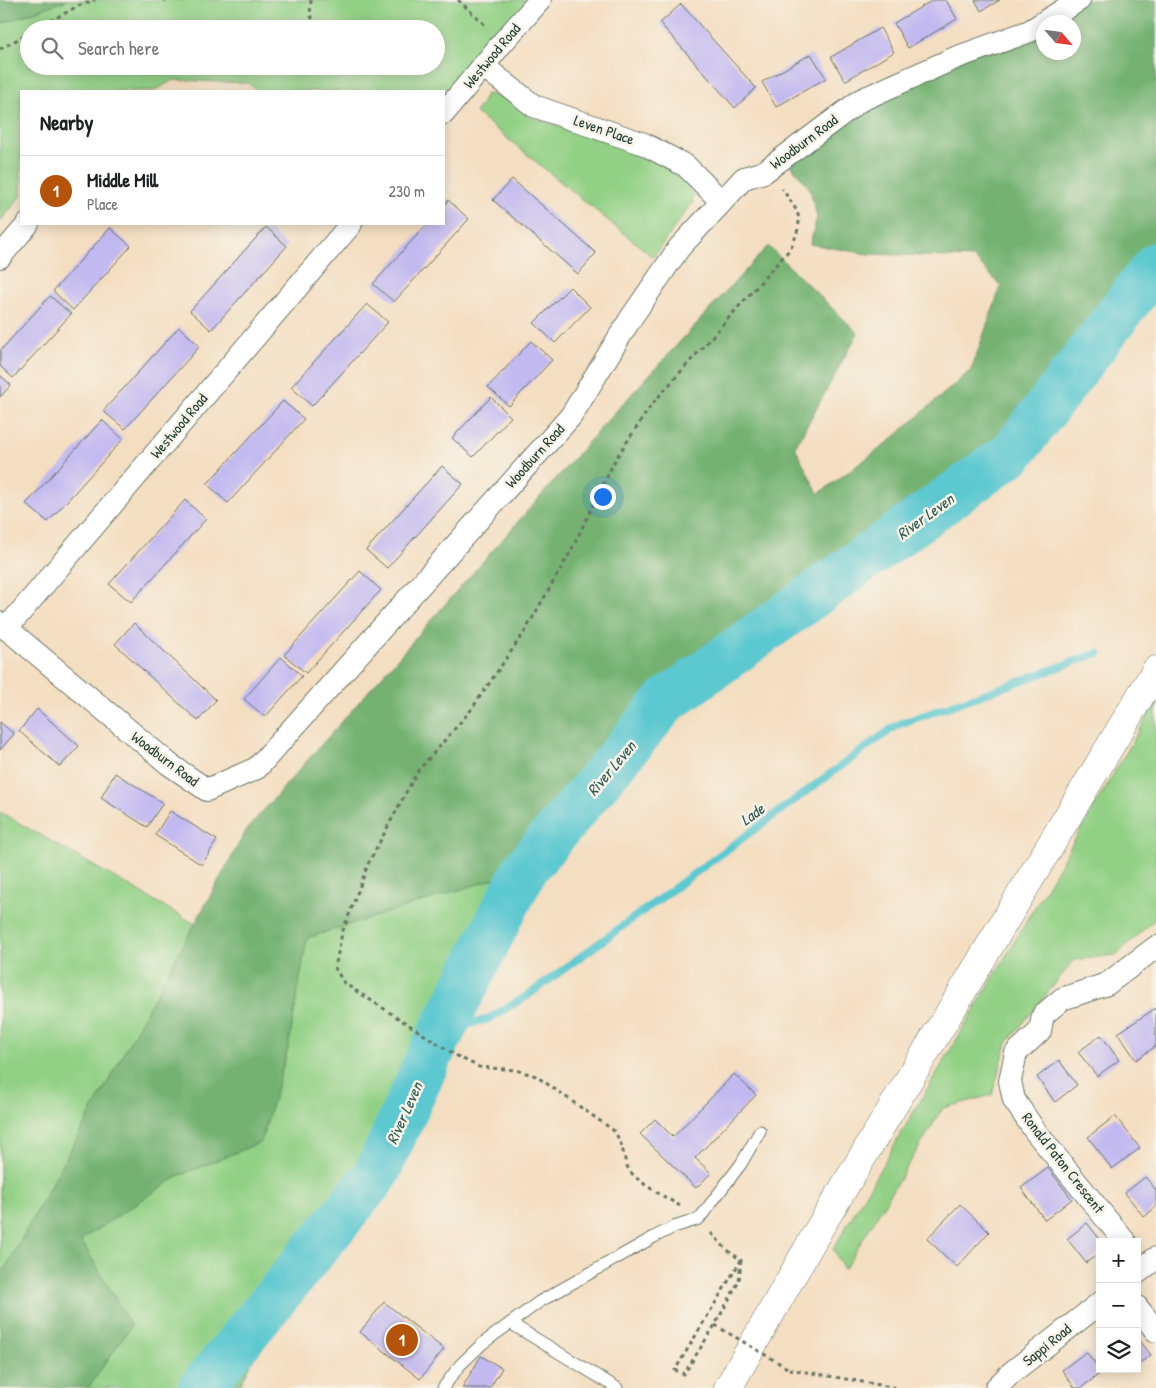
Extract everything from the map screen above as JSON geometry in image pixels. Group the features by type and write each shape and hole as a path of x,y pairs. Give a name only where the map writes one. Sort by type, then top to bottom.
{"main road":[{"path":"728,1388 819,1229 1156,670"}],"street":[{"name":"Westwood Road","path":"445,112 540,0"},
{"name":"Woodburn Road","path":"3,626 169,764 207,790 257,768 571,416 631,318 679,248 744,178 764,172 860,100 955,58 1030,31 1079,0"},
{"name":"Leven Place","path":"483,66 534,106 644,144 686,166 721,201"},
{"path":"0,257 27,225"},
{"name":"Westwood Road","path":"3,626 350,225"},
{"name":"Ronald Paton Crescent","path":"1122,1238 1035,1131 1014,1100 1010,1082 1016,1053 1040,1031 1043,1015 1062,999 1107,984 1156,947"},
{"name":"Sappi Road","path":"996,1388 1096,1306"},
{"path":"1141,1312 1156,1331"}],"lane":[{"path":"443,1388 476,1349 540,1302 654,1237 674,1227 699,1219 741,1164 760,1131"},
{"path":"510,1323 617,1388"}],"path":[{"path":"52,20 78,6 95,0"},
{"path":"310,0 310,15 313,20"},
{"path":"458,0 503,42"},
{"path":"0,49 20,38"},
{"path":"741,1260 726,1249 699,1219 634,1175 628,1167 621,1143 613,1130 536,1076 516,1070 479,1067 457,1056 344,983 335,968 342,933 369,862 418,772 471,710 525,631 570,550 615,460 652,404 791,248 800,221 798,210 778,184"},
{"path":"741,1260 739,1281 715,1325 684,1374 675,1370 741,1260"},
{"path":"715,1325 789,1369 897,1388"}],"green space":[{"path":"0,0 67,0 0,24"},
{"path":"67,0 540,0 445,109 445,90 258,90 248,83 173,80 156,90 20,90 20,197 0,222 0,24"},
{"path":"1079,0 1156,0 1156,265 1012,453 666,701 525,869 307,938 288,1048 261,1142 178,1176 81,1240 131,1326 88,1388 0,1388 0,1278 247,829 606,422 768,246 858,333 795,447 818,494 885,445 971,370 1001,286 974,258 868,254 810,244 817,217 810,189 784,157 861,100 1036,20 1036,60 1081,60 1081,15 1046,15"},
{"path":"486,94 501,95 530,117 616,144 655,160 681,179 694,192 692,203 653,257 475,112"},
{"path":"1156,702 1156,918 1116,955 1074,960 1007,1043 992,1095 943,1108 844,1270 833,1249"},
{"path":"0,812 195,924 0,1278"},
{"path":"525,869 430,1055 376,1175 201,1388 88,1388 131,1326 81,1240 178,1176 261,1142 288,1048 307,938"},
{"path":"255,1322 267,1332 239,1388 201,1388"}],"building":[{"path":"933,0 946,0 957,19 908,48 894,23"},
{"path":"975,0 1000,0 981,11"},
{"path":"681,4 756,88 735,108 660,23"},
{"path":"880,28 894,52 845,81 831,57"},
{"path":"811,54 826,78 776,107 762,82"},
{"path":"512,179 596,253 578,274 493,200"},
{"path":"448,200 469,219 394,302 373,284 426,225 445,225 445,204"},
{"path":"266,227 287,246 211,330 190,311"},
{"path":"110,228 131,246 73,310 53,291"},
{"path":"570,287 590,307 555,343 534,323"},
{"path":"50,296 71,314 13,378 0,366 0,351"},
{"path":"367,304 388,322 312,406 291,387"},
{"path":"179,327 200,346 125,429 103,411"},
{"path":"531,341 552,360 509,406 488,387"},
{"path":"0,375 11,385 0,397"},
{"path":"491,397 511,417 473,457 452,438"},
{"path":"283,401 304,419 228,503 207,484"},
{"path":"102,420 123,439 48,522 26,504"},
{"path":"442,466 463,484 387,568 366,550"},
{"path":"185,500 206,519 131,602 109,584"},
{"path":"360,571 381,590 306,673 284,655"},
{"path":"134,623 216,700 198,721 115,644"},
{"path":"281,657 302,676 265,717 244,699"},
{"path":"37,709 79,746 60,767 19,731"},
{"path":"0,722 14,734 0,750"},
{"path":"115,773 163,803 147,827 101,798"},
{"path":"170,811 217,840 202,865 155,835"},
{"path":"1156,1008 1156,1046 1136,1060 1118,1033"},
{"path":"1101,1035 1119,1060 1097,1076 1078,1052"},
{"path":"1059,1060 1077,1085 1055,1102 1037,1077"},
{"path":"734,1074 756,1095 695,1158 711,1173 696,1188 640,1134 655,1119 673,1137"},
{"path":"1115,1116 1140,1148 1112,1169 1088,1137"},
{"path":"1048,1168 1072,1199 1045,1220 1021,1188"},
{"path":"1145,1177 1156,1190 1156,1207 1144,1217 1125,1193"},
{"path":"960,1204 989,1232 957,1267 927,1239"},
{"path":"1087,1223 1099,1238 1096,1238 1096,1255 1086,1263 1067,1239"},
{"path":"384,1302 444,1349 420,1379 360,1332"},
{"path":"1141,1342 1151,1355 1141,1362"},
{"path":"1086,1352 1096,1364 1096,1373 1101,1373 1081,1388 1075,1388 1062,1370"},
{"path":"481,1356 502,1368 490,1388 462,1388"}],"waterway":[{"name":"River Leven","path":"201,1388 376,1175 430,1055 525,869 666,701 1012,453 1156,265"},
{"name":"Lade","path":"442,1032 488,1019 527,996 897,725 1098,653"}],"place":[{"name":"Middle Mill","path":"402,1340"}]}
